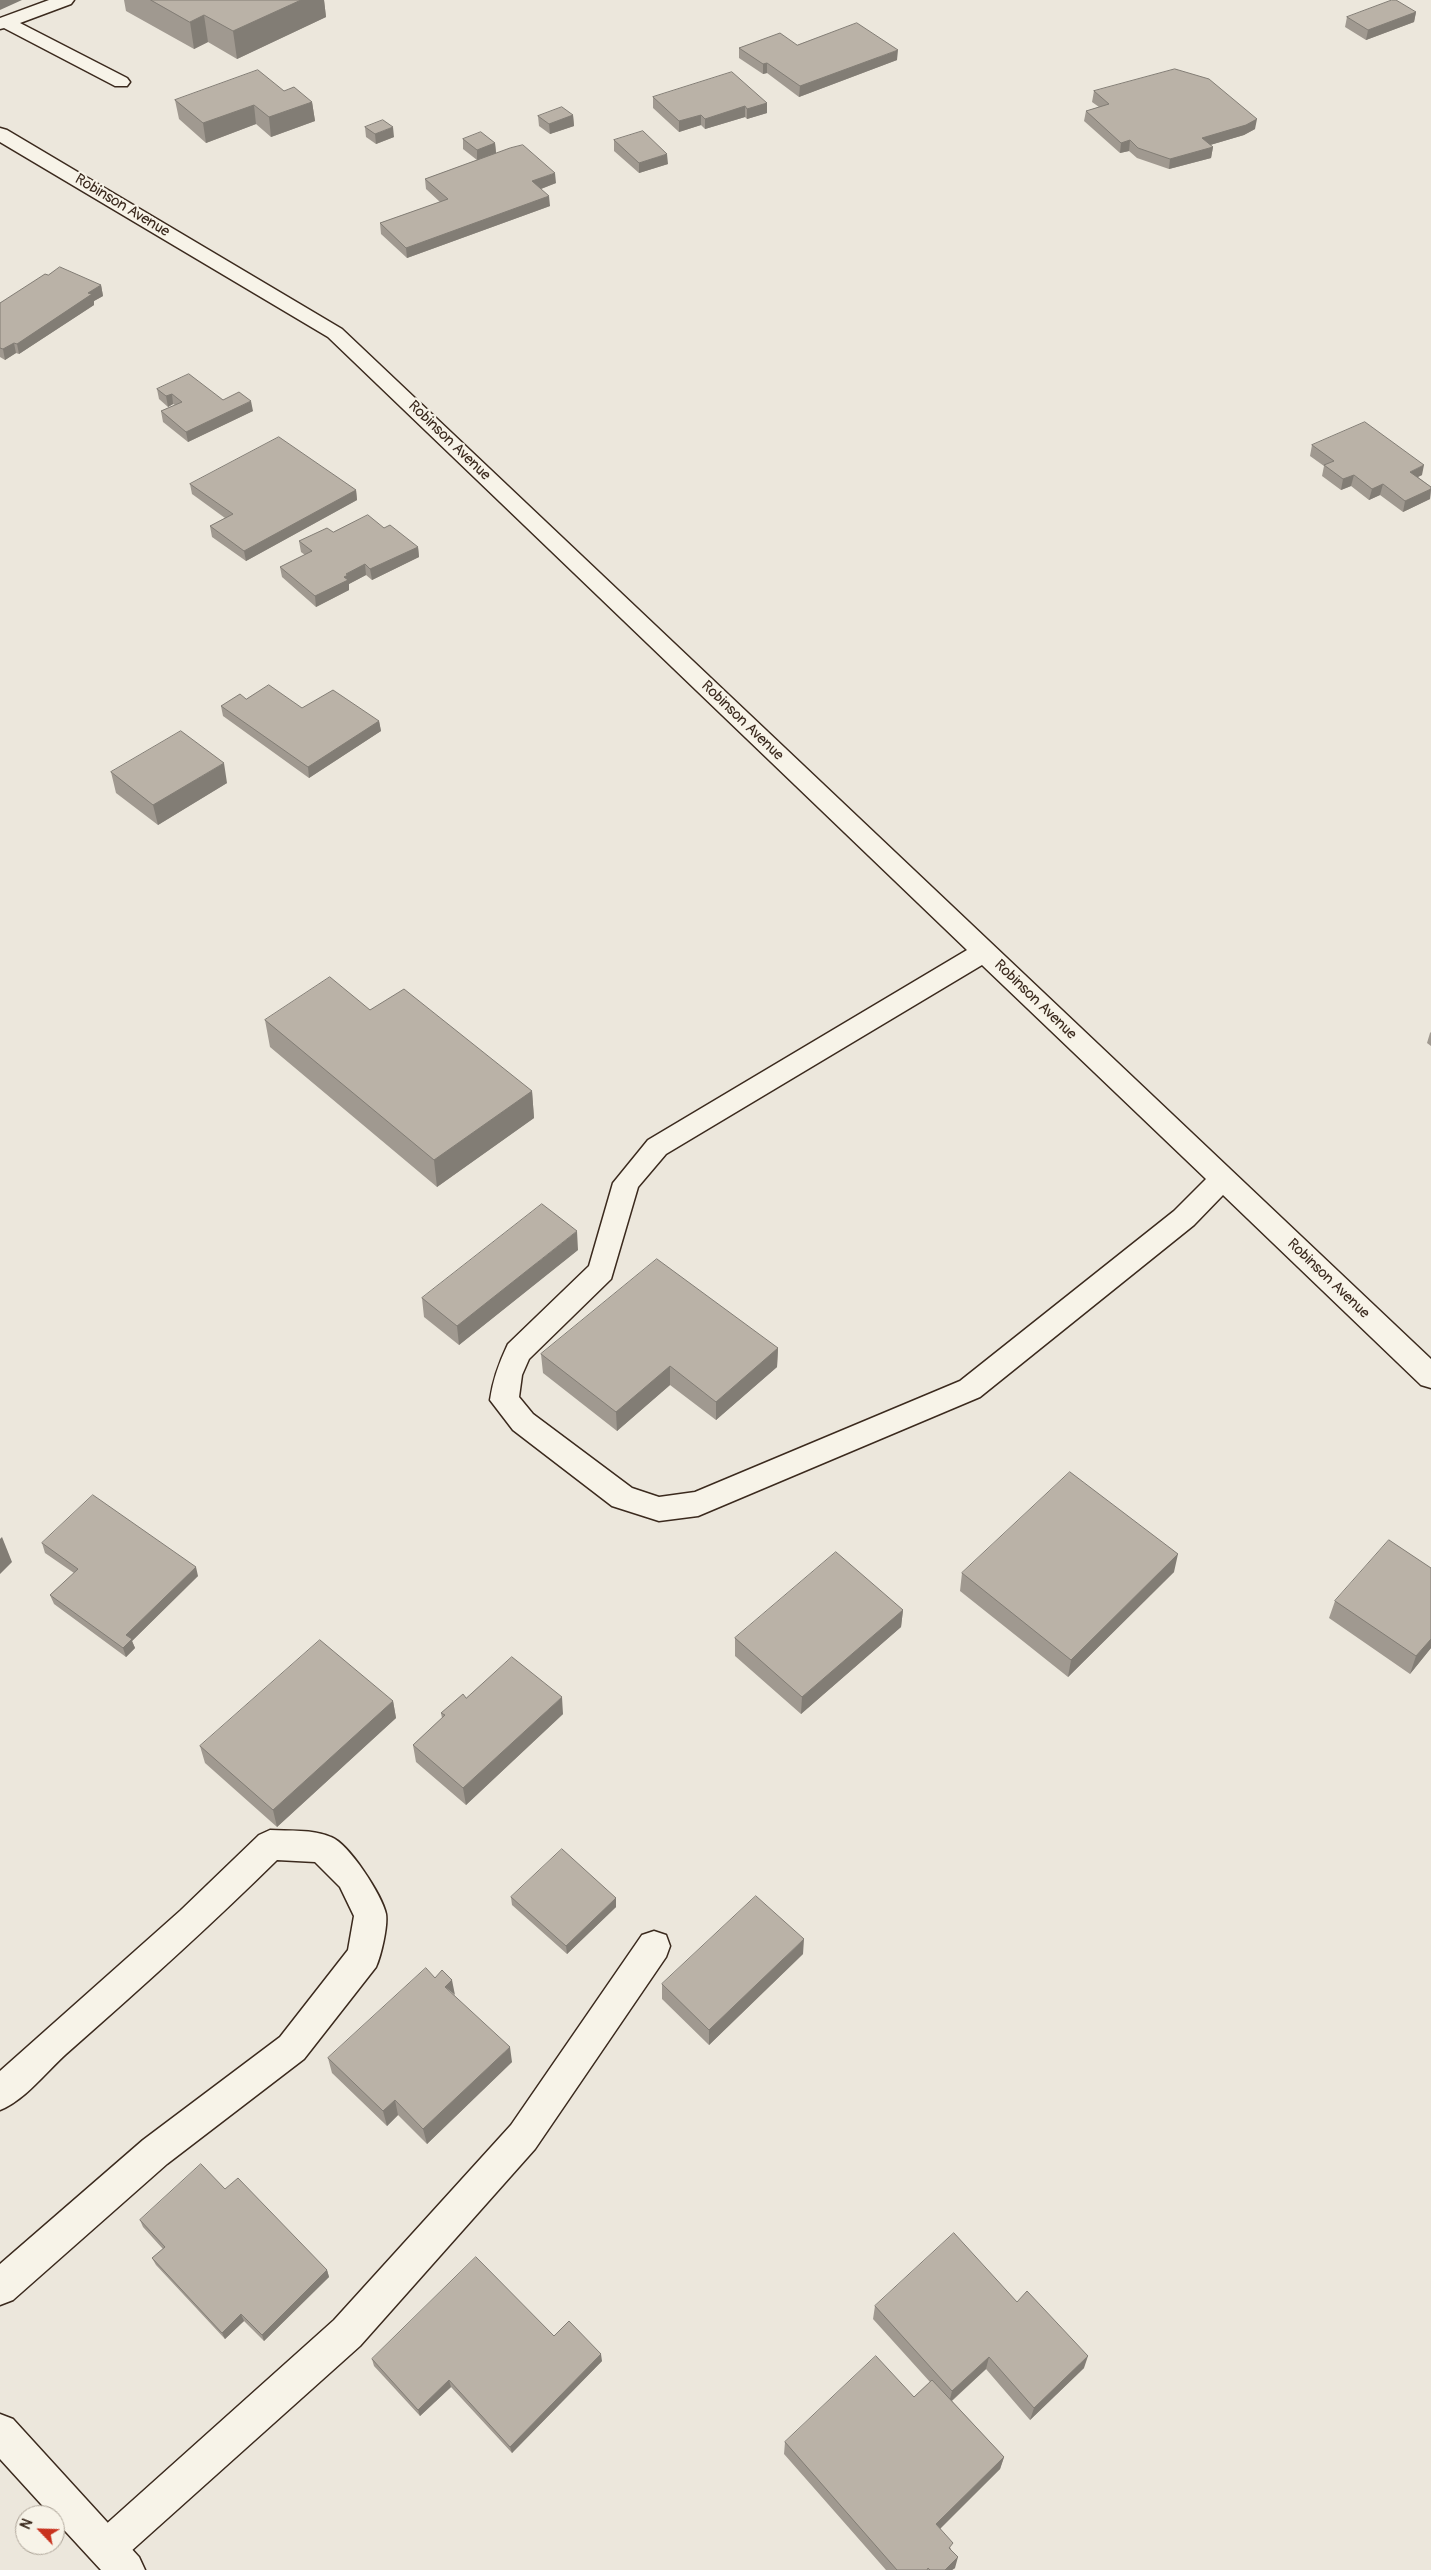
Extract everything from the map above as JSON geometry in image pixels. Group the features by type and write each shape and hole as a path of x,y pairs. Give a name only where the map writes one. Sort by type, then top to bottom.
{"street":[{"path":"2,23 65,0"},
{"path":"2,23 122,82"},
{"name":"Robinson Avenue","path":"0,134 335,333 1431,1377"},
{"path":"984,952 657,1147 626,1183 601,1271 518,1352 508,1375 504,1400 523,1422 622,1497 660,1509 698,1504 970,1389 1184,1218 1223,1179"},
{"path":"0,2094 36,2059 193,1921 270,1845 323,1848 351,1877 370,1914 364,1956 292,2048 155,2152 0,2287"},
{"path":"0,2432 116,2559 353,2326 523,2137 654,1946"}],"building":[{"path":"151,0 301,0 233,31 204,15 190,22"},
{"path":"1396,0 1416,12 1368,30 1347,17"},
{"path":"857,23 898,50 800,86 767,63 763,64 739,48 780,33 797,45"},
{"path":"1175,69 1209,79 1257,119 1246,125 1202,138 1213,147 1170,159 1138,148 1130,140 1121,143 1086,111 1109,104 1094,91"},
{"path":"258,70 284,91 294,87 312,102 269,117 254,105 203,123 175,100"},
{"path":"732,72 767,103 747,109 745,106 705,119 701,115 679,121 653,97"},
{"path":"562,107 573,115 549,124 538,116"},
{"path":"383,120 393,127 375,134 365,127"},
{"path":"643,131 667,154 639,163 614,140"},
{"path":"481,132 495,143 477,150 463,139"},
{"path":"523,145 555,173 532,181 549,196 406,248 380,223 448,199 425,179"},
{"path":"60,267 101,285 88,293 92,294 17,344 14,343 3,349 0,348 0,303 45,274 48,275"},
{"path":"189,374 223,400 239,392 251,401 186,432 161,411 182,402 172,394 166,396 157,389"},
{"path":"1365,422 1424,465 1410,472 1431,487 1431,489 1405,501 1383,484 1372,489 1354,475 1343,479 1324,465 1334,461 1312,445"},
{"path":"279,437 356,490 244,551 210,526 233,514 190,484"},
{"path":"368,515 384,528 390,525 418,547 370,569 365,564 346,574 348,575 344,577 348,580 315,596 280,567 312,551 299,541 327,528 333,532"},
{"path":"269,685 302,708 333,690 379,721 308,767 221,706 240,694 246,699"},
{"path":"181,731 224,763 153,805 111,772"},
{"path":"330,977 370,1010 404,989 532,1091 434,1160 265,1020"},
{"path":"542,1204 577,1231 457,1326 422,1298"},
{"path":"657,1259 778,1348 716,1402 670,1366 616,1412 541,1354"},
{"path":"1070,1472 1178,1554 1071,1660 962,1573"},
{"path":"93,1495 196,1567 126,1635 132,1639 123,1648 50,1595 78,1569 42,1543"},
{"path":"1389,1540 1431,1568 1431,1639 1416,1656 1335,1601"},
{"path":"836,1552 903,1610 802,1697 735,1638"},
{"path":"320,1640 393,1701 273,1810 200,1746"},
{"path":"512,1657 562,1697 463,1788 413,1745 445,1715 441,1713 463,1694 466,1698"},
{"path":"562,1849 616,1898 566,1946 511,1897"},
{"path":"756,1896 804,1939 709,2030 662,1984"},
{"path":"426,1968 435,1978 442,1970 452,1980 445,1987 510,2047 423,2129 395,2100 383,2111 328,2058"},
{"path":"201,2164 225,2189 238,2178 327,2270 262,2335 241,2314 222,2333 152,2258 165,2247 140,2220"},
{"path":"954,2233 1017,2302 1027,2291 1088,2356 1034,2408 989,2357 952,2391 875,2306"},
{"path":"476,2257 554,2336 569,2321 601,2354 510,2447 449,2380 418,2410 372,2359"},
{"path":"876,2356 914,2397 932,2380 1004,2457 936,2524 953,2543 949,2548 958,2557 945,2570 930,2570 928,2568 927,2570 897,2570 785,2442"}]}
